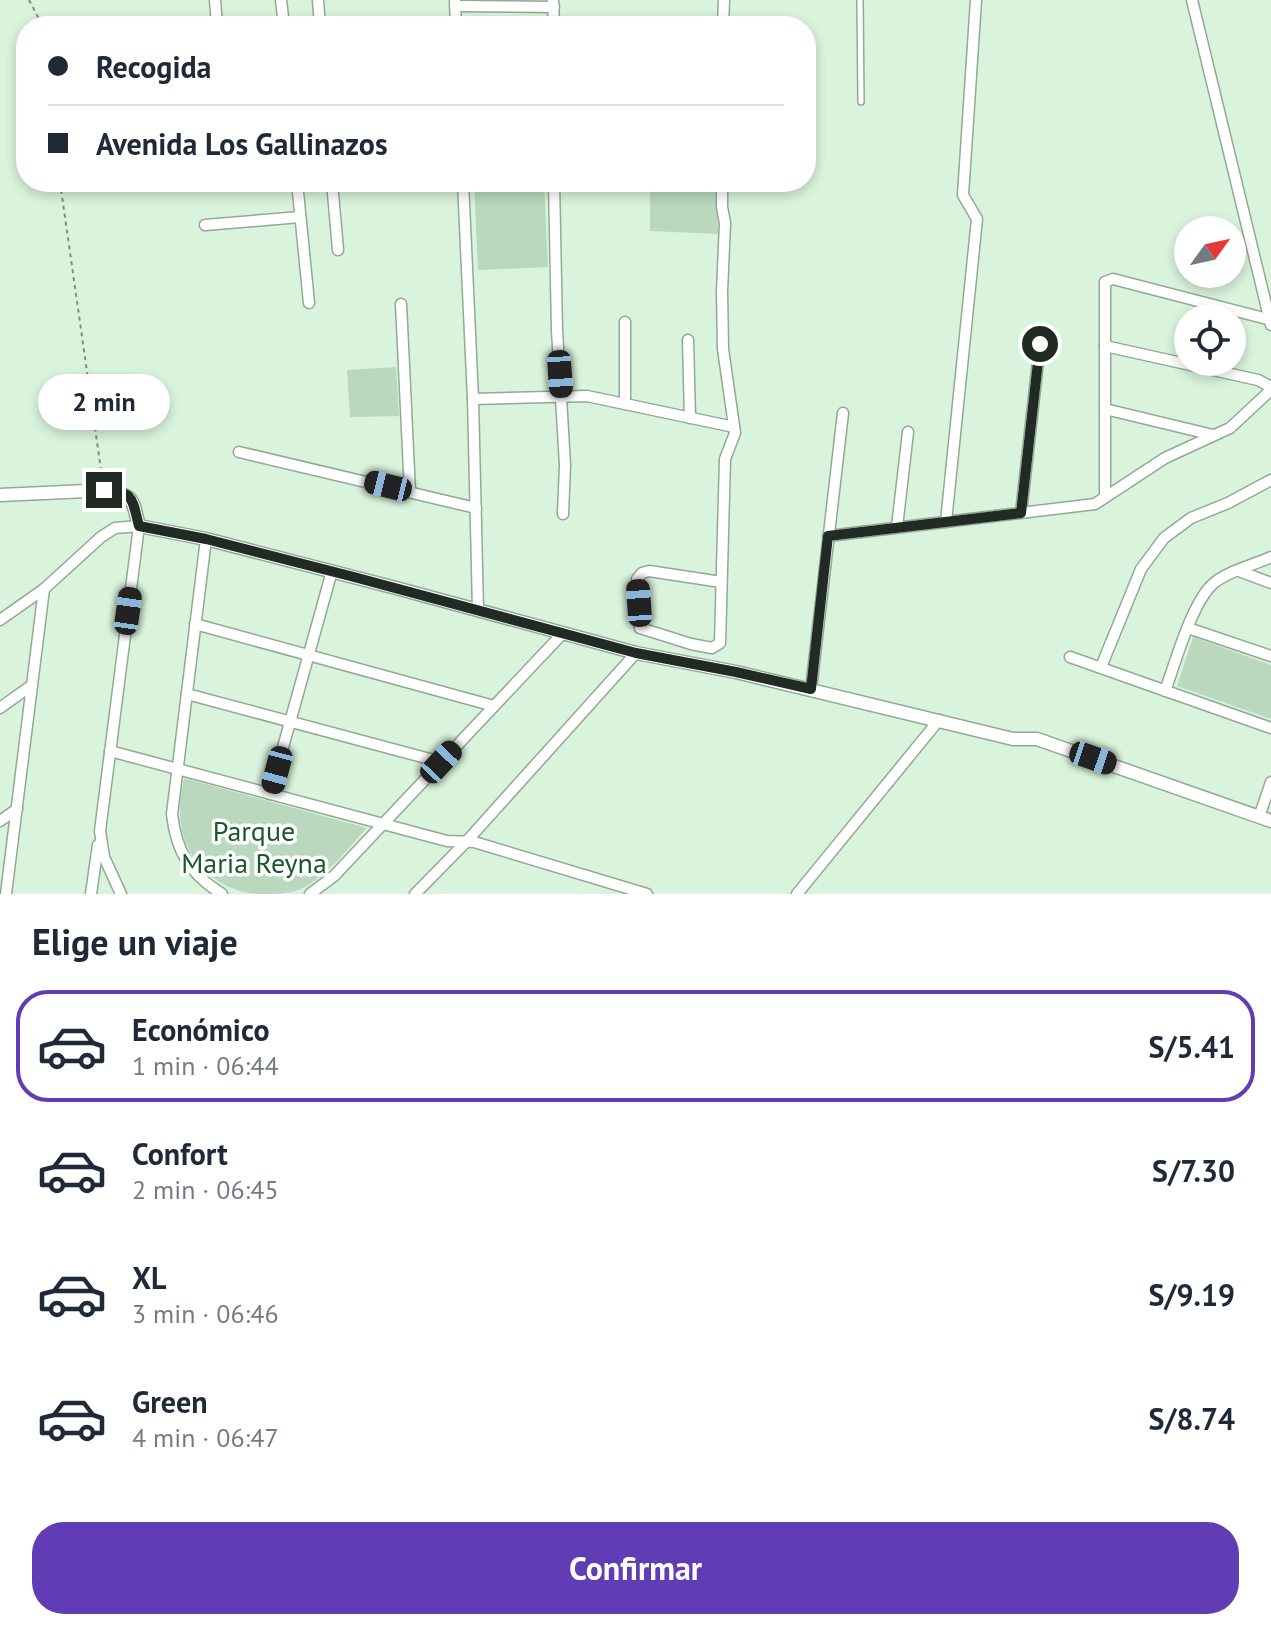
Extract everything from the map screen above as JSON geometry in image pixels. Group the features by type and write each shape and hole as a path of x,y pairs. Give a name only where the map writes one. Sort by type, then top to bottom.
{"street":[{"path":"946,522 977,219 963,195 976,0"},
{"path":"1105,497 1105,282 1113,279 1270,322 1192,0"},
{"path":"456,3 554,4"},
{"path":"298,192 309,303"},
{"path":"333,192 338,250"},
{"path":"463,192 478,607"},
{"path":"554,192 557,330 565,465 563,514"},
{"path":"721,582 649,571 642,573 637,579 640,628 712,648 720,643 725,459 735,433 723,349 725,223 722,192"},
{"path":"205,225 300,217"},
{"path":"401,304 410,492"},
{"path":"625,322 625,404"},
{"path":"688,340 690,418"},
{"path":"1021,513 1040,344"},
{"path":"828,536 1095,504 1165,458 1230,428 1271,388 1258,380 1105,346"},
{"path":"473,399 587,396 734,427"},
{"path":"1105,409 1213,435"},
{"path":"811,689 843,413"},
{"path":"897,527 908,432"},
{"path":"239,452 476,508"},
{"path":"1101,667 1141,569 1164,538 1191,518 1271,480"},
{"path":"0,495 104,490 126,494 131,498 139,526 91,894"},
{"path":"0,620 44,589 101,537 115,528 139,526 206,539 478,607 636,653 811,689 1013,739 1037,739 1265,819 1271,782"},
{"path":"206,539 172,814 174,834 183,855 196,874 222,894"},
{"path":"1165,691 1188,628 1211,585 1271,557"},
{"path":"270,794 332,571"},
{"path":"1239,571 1271,583"},
{"path":"6,894 44,589"},
{"path":"195,624 494,706"},
{"path":"1188,628 1271,656"},
{"path":"310,894 334,876 563,633"},
{"path":"420,893 636,653"},
{"path":"1070,657 1271,728"},
{"path":"0,708 32,685"},
{"path":"187,694 441,762"},
{"path":"797,894 939,720"},
{"path":"110,751 382,825 447,841 480,844 647,894"},
{"path":"2,817 17,809"},
{"path":"100,831 104,857 121,894"}],"lane":[{"path":"860,0 861,102"}],"path":[{"path":"61,192 104,490"}],"green space":[{"path":"474,192 544,192 548,267 478,270"},
{"path":"650,192 719,192 718,234 650,231"},
{"path":"396,367 399,416 350,417 347,370"},
{"path":"1193,637 1271,665 1271,719 1177,686"},
{"name":"Parque Maria Reyna","path":"184,778 367,828 329,868 303,888 261,894 231,888 205,871 187,845 180,815"}],"route":[{"path":"104,490 126,494 131,498 139,526 206,539 636,653 811,689 828,536 1021,513 1040,344"}]}
